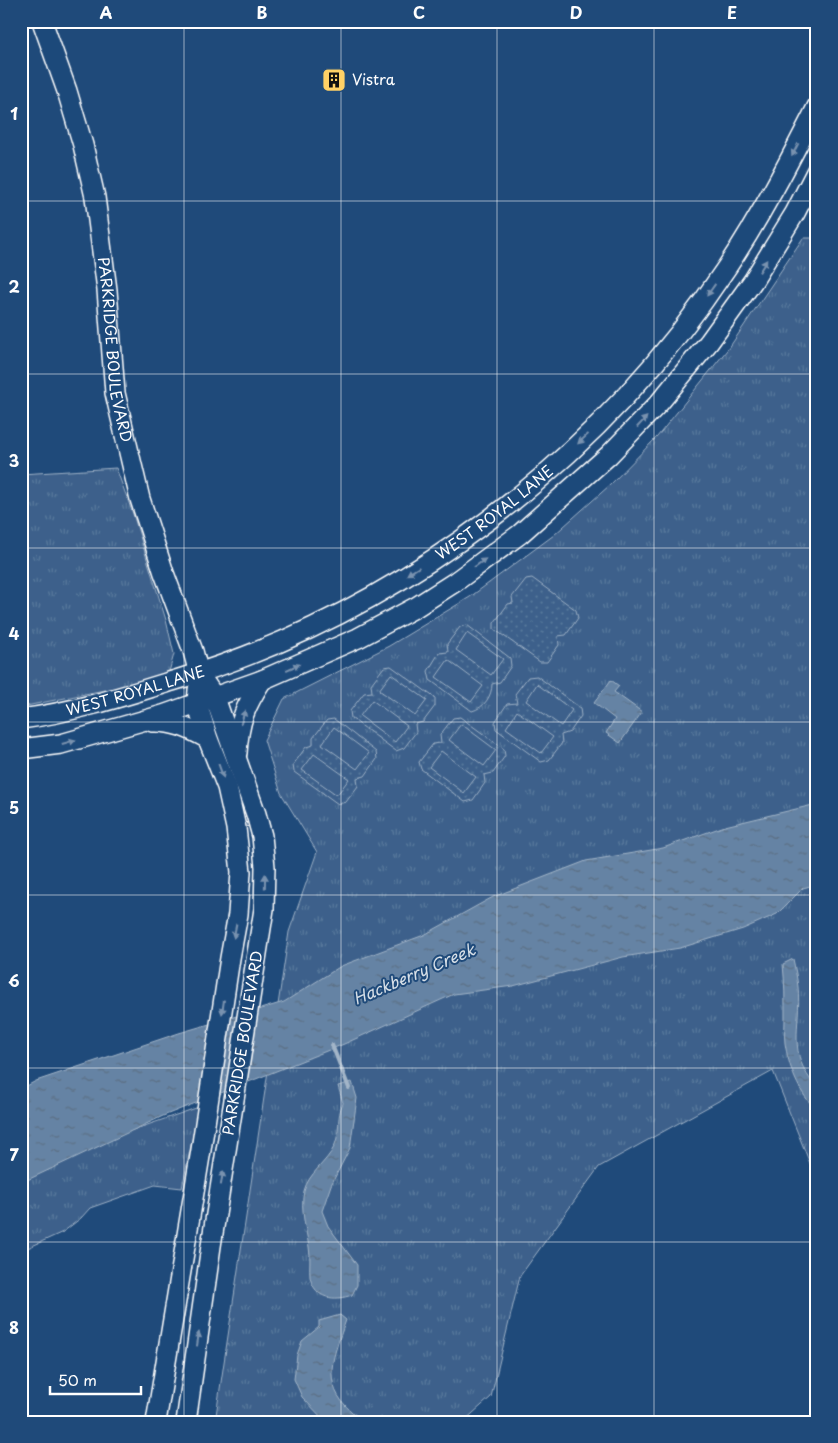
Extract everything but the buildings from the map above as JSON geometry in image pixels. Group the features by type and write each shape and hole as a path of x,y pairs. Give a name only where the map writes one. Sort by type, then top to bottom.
{"main road":[{"name":"PARKRIDGE BOULEVARD","path":"42,21 67,90 83,145 95,197 105,270 115,393 119,414 145,517 199,674 206,700 208,739 226,787 236,828 241,872 238,914 156,1422"},
{"name":"WEST ROYAL LANE","path":"21,719 49,715 91,705 199,674 253,654 352,607 467,536 521,495 600,423 662,354 726,269 761,213 817,107"},
{"name":"WEST ROYAL LANE","path":"21,749 62,744 141,722 262,680 358,638 416,608 455,582 520,534 619,446 670,390 734,309 780,238 817,170"},
{"path":"600,423 619,446"},
{"path":"237,759 238,731 247,704 262,680"},
{"name":"PARKRIDGE BOULEVARD","path":"186,1422 211,1246 264,909 265,867 262,836 237,759 206,700"},
{"path":"141,722 165,721 189,728 208,739"}],"green space":[{"path":"803,238 817,238 817,1181 773,1071 599,1167 520,1276 491,1397 463,1422 215,1422 289,932 317,852 281,793 264,740 284,699 389,646 470,597 554,535 610,485 657,437 731,345"},
{"path":"116,468 133,514 166,620 174,654 169,672 119,687 21,707 21,474"},
{"path":"532,578 576,610 578,618 566,635 558,636 559,645 547,662 540,662 494,629 494,623 508,604 513,603 512,597 526,579"},
{"path":"467,625 510,658 511,666 500,682 492,684 491,693 484,704 472,711 430,680 428,671 439,653 448,652 447,644 460,627"},
{"path":"467,633 503,659 491,675 456,650"},
{"path":"448,660 483,686 471,702 436,677"},
{"path":"391,666 435,698 435,706 423,722 415,724 416,732 404,748 396,751 351,718 350,711 364,693 372,692 371,684 384,667"},
{"path":"391,674 427,700 415,716 379,690"},
{"path":"537,676 580,708 581,716 570,732 561,735 562,743 549,760 541,762 496,729 495,722 507,704 517,703 515,694 528,677"},
{"path":"537,684 572,710 561,726 526,701"},
{"path":"372,700 407,726 395,742 360,716"},
{"path":"517,711 553,737 541,753 506,728"},
{"path":"460,717 504,749 505,756 493,773 484,775 485,783 473,800 465,802 421,769 419,762 433,744 441,743 440,735 453,718"},
{"path":"334,719 376,752 377,759 365,776 357,778 358,786 346,802 338,804 294,772 293,765 306,747 313,745 313,738 327,720"},
{"path":"461,724 496,750 484,766 449,740"},
{"path":"334,727 369,753 357,769 322,744"},
{"path":"441,751 476,777 464,793 429,767"},
{"path":"314,754 349,779 337,795 302,770"},
{"path":"199,1107 182,1188 155,1185 90,1208 63,1232 21,1251 21,1169"}],"water":[{"path":"611,680 619,686 614,692 642,712 620,743 606,733 615,719 594,703"},
{"name":"Hackberry Creek","path":"817,804 817,884 803,888 777,914 743,929 680,948 623,957 513,986 454,994 344,1044 163,1116 21,1183 21,1089 36,1081 179,1033 284,1002 341,966 424,935 493,897 586,861 663,848 725,826"},
{"path":"793,959 799,1002 798,1051 807,1075 817,1088 817,1109 805,1096 795,1079 785,1043 783,964"},
{"path":"352,1082 357,1098 350,1148 331,1185 322,1211 328,1226 357,1265 357,1285 352,1295 333,1298 326,1297 316,1290 310,1277 310,1251 304,1219 303,1198 309,1179 331,1152 336,1141 343,1103 338,1086"},
{"path":"340,1315 346,1320 334,1357 332,1379 335,1390 342,1401 364,1422 326,1422 302,1397 294,1379 297,1355 302,1341 319,1327 319,1321"}],"waterway":[{"path":"332,1045 349,1088"}],"place":[{"name":"Vistra","path":"334,80"}]}
